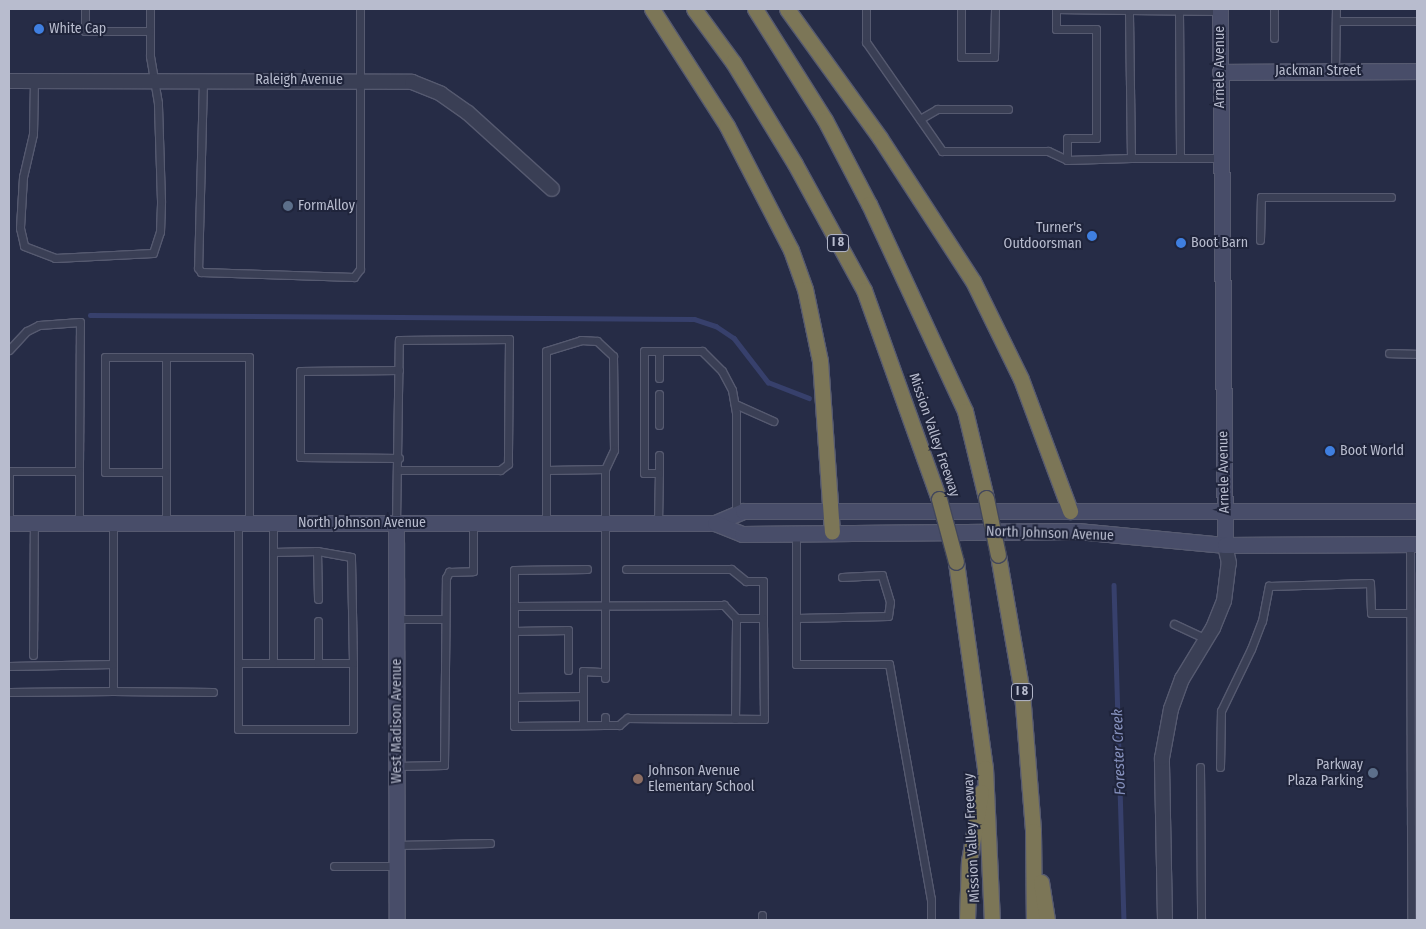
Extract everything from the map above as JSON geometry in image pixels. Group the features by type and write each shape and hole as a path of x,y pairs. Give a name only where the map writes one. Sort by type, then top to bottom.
{"highway":[{"path":"652,9 727,126 791,250 805,289 820,361 832,510 832,532"},
{"name":"Mission Valley Freeway","path":"694,9 733,62 795,164 864,290 939,499 956,562 985,768 992,920"},
{"name":"I 8","path":"754,9 826,120 873,213 965,411 998,555 1022,693 1033,831 1034,920"},
{"path":"787,9 880,138 973,281 1021,379 1070,510"},
{"path":"967,920 969,861 985,768"},
{"path":"1033,831 1047,920"}],"main road":[{"name":"Arnele Avenue","path":"1220,10 1225,545"},
{"name":"Jackman Street","path":"1220,72 1417,70"},
{"name":"North Johnson Avenue","path":"714,523 743,511 1417,511"},
{"name":"North Johnson Avenue","path":"9,522 714,523 742,534 1077,531 1225,545 1414,544"},
{"name":"West Madison Avenue","path":"396,522 397,920"}],"street":[{"name":"Raleigh Avenue","path":"9,81 360,80 412,82 441,94 552,190"},
{"name":"Arnele Avenue","path":"1165,920 1162,758 1171,709 1182,679 1206,639 1224,601 1229,563 1225,545"}],"lane":[{"path":"85,9 85,31 150,31"},
{"path":"34,81 33,134 23,177 20,228 24,246 55,258 153,253 160,232 161,201 150,9"},
{"path":"203,80 198,268 201,272 354,277 360,269 360,9"},
{"path":"866,9 866,42 942,151 1048,152 1068,160 1220,158"},
{"path":"961,9 961,57 994,57 995,9"},
{"path":"1068,160 1067,138 1096,138 1096,29 1056,29 1056,9 1179,12 1220,10"},
{"path":"1274,9 1274,38"},
{"path":"1335,71 1336,9"},
{"path":"1130,10 1131,158"},
{"path":"1179,12 1180,158"},
{"path":"1336,21 1417,21"},
{"path":"920,119 937,109 1008,109"},
{"path":"1260,240 1261,196 1391,196"},
{"path":"9,350 27,331 39,325 80,322 79,522"},
{"path":"396,522 399,470 399,340 509,339 508,464 500,470 399,470"},
{"path":"546,522 546,351 588,339 603,344 614,356 614,450 605,469 605,675 583,672 583,725"},
{"path":"659,473 644,473 644,351 702,351 722,372 732,390 735,404 736,514"},
{"path":"659,351 659,378"},
{"path":"1390,353 1417,354"},
{"path":"166,472 105,472 105,357 249,357 238,663 238,729 354,729 352,560 346,554 273,552"},
{"path":"166,357 166,522"},
{"path":"399,370 300,371 300,457 399,458"},
{"path":"659,394 659,425"},
{"path":"735,404 773,421"},
{"path":"658,523 659,455"},
{"path":"547,470 605,469"},
{"path":"9,522 9,471 79,471"},
{"path":"33,655 34,522"},
{"path":"113,522 113,691"},
{"path":"273,522 273,663"},
{"path":"397,766 444,765 444,588 449,572 473,571 473,522"},
{"path":"796,533 796,664 889,664 931,899 931,920"},
{"path":"1412,920 1410,613 1414,585 1414,544"},
{"path":"317,552 318,599"},
{"path":"587,569 514,570 514,726 583,725 605,721 619,725 627,718 764,719 764,581 746,581 731,569 626,569"},
{"path":"797,618 888,616 890,602 882,575 842,577"},
{"path":"1220,768 1221,711 1251,649 1262,621 1268,586 1370,583 1371,614 1410,613"},
{"path":"514,606 724,605 736,618 735,719"},
{"path":"736,618 764,618"},
{"path":"397,619 444,619"},
{"path":"318,621 318,663"},
{"path":"1174,624 1206,639"},
{"path":"514,631 568,630 568,670"},
{"path":"238,663 354,663"},
{"path":"9,666 113,664"},
{"path":"9,692 213,692"},
{"path":"514,697 583,696"},
{"path":"1200,767 1201,920"},
{"path":"397,845 490,844"},
{"path":"334,866 397,866"}],"waterway":[{"path":"90,315 694,319 716,326 734,338 768,382 809,398"},
{"name":"Forester Creek","path":"1114,585 1124,920"}],"place":[{"name":"White Cap","path":"39,29"},
{"name":"FormAlloy","path":"288,206"},
{"name":"Turner's Outdoorsman","path":"1092,236"},
{"name":"Boot Barn","path":"1181,243"},
{"name":"Boot World","path":"1330,451"},
{"name":"Parkway Plaza Parking","path":"1373,773"},
{"name":"Johnson Avenue Elementary School","path":"638,779"}]}
